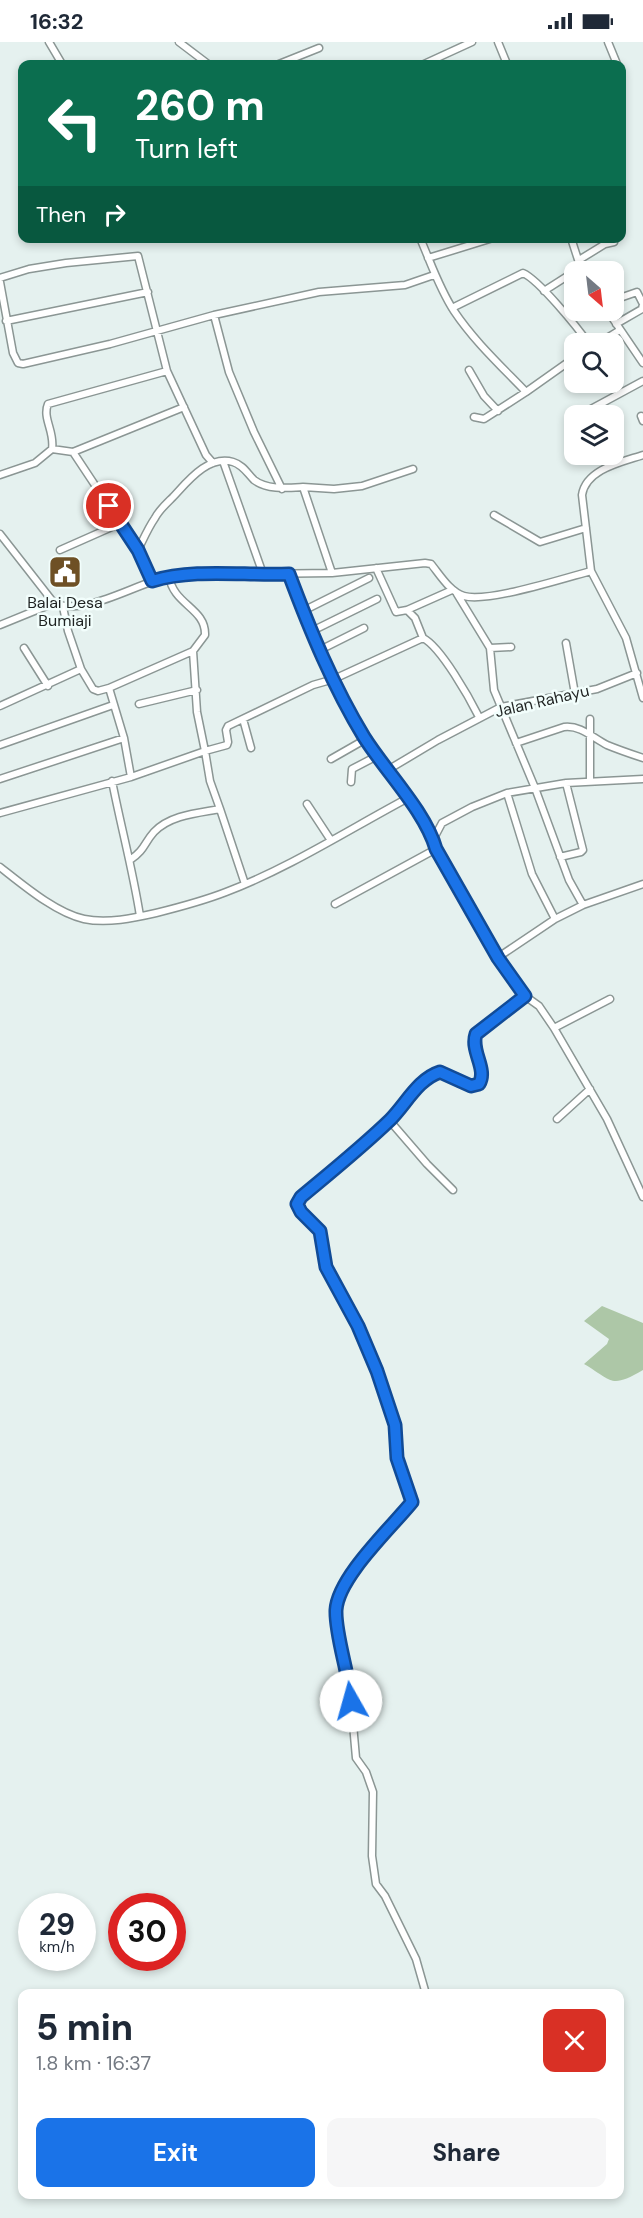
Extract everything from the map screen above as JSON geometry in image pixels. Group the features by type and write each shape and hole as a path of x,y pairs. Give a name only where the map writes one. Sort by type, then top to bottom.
{"street":[{"path":"49,42 60,60"},
{"path":"179,42 203,60"},
{"path":"433,60 472,42"},
{"path":"498,42 505,60"},
{"path":"608,42 615,60"},
{"path":"289,60 319,48"},
{"path":"422,243 434,275 452,308 478,342 526,392"},
{"path":"428,258 477,243"},
{"path":"573,243 579,261"},
{"path":"586,261 605,244 610,243"},
{"path":"213,463 206,455 167,371 159,332 141,261 136,255 29,269 0,280 15,359 23,364 159,332 214,315 319,292 405,285 434,275"},
{"path":"452,308 523,273 531,277 582,333"},
{"path":"544,291 564,277"},
{"path":"6,321 148,292"},
{"path":"611,333 642,309 643,304 638,292 624,297"},
{"path":"214,315 229,372 254,432 282,489"},
{"path":"614,321 643,363"},
{"path":"474,417 484,419 498,411 564,365"},
{"path":"469,370 484,396 498,411"},
{"path":"0,475 35,463 52,449 54,440 45,410 48,404 167,371"},
{"path":"599,405 643,381"},
{"path":"52,449 73,452 184,407"},
{"path":"73,452 138,550 152,581"},
{"path":"643,455 605,469 587,481 582,495 591,571 626,638 643,698"},
{"path":"223,461 263,574"},
{"path":"138,550 155,516 188,481 213,463 233,462 243,467 255,481 282,489 303,487 334,489 363,486 413,469"},
{"path":"303,487 332,573"},
{"path":"494,515 540,543 586,528"},
{"path":"60,550 121,524"},
{"path":"0,534 54,603 63,607 105,598 168,576 332,573 431,564 455,591 490,648 494,690 535,788 569,880 583,905"},
{"path":"376,568 395,612 407,610 455,591"},
{"path":"455,591 465,597 495,595 591,571"},
{"path":"289,574 303,611 347,708 386,771 408,798 498,958 525,996 539,1006 554,1028 607,1119 643,1197"},
{"path":"63,607 68,631 81,669 94,690 109,688 193,651 205,635 204,623 172,590 168,576"},
{"path":"303,611 369,579"},
{"path":"312,631 377,599"},
{"path":"0,624 54,603"},
{"path":"407,610 415,618 423,638 427,639 463,688 479,717"},
{"path":"320,650 364,628"},
{"path":"0,813 131,777 227,745 226,729 243,719 313,685 334,679 423,638"},
{"path":"566,643 575,694"},
{"path":"490,648 511,647"},
{"path":"24,648 48,686"},
{"path":"193,651 198,722 210,781 245,884"},
{"path":"0,706 81,669"},
{"name":"Jalan Rahayu","path":"386,771 479,717 501,707 597,689 637,674"},
{"path":"109,688 124,738 131,777"},
{"path":"140,704 196,690"},
{"path":"0,745 113,705"},
{"path":"243,719 251,748"},
{"path":"590,719 590,781"},
{"path":"516,743 568,726 591,735 605,744 643,758"},
{"path":"0,779 124,738"},
{"path":"330,759 366,740"},
{"path":"351,782 352,770 377,756"},
{"path":"433,840 442,823 472,807 507,793 566,783 643,778"},
{"path":"112,782 140,916"},
{"path":"560,857 583,850 566,783"},
{"path":"507,793 532,874 555,919"},
{"path":"0,867 53,906 73,916 99,921 140,916 199,902 277,870 408,798"},
{"path":"308,804 330,839"},
{"path":"130,860 142,851 154,831 165,824 187,814 220,809"},
{"path":"335,904 436,849"},
{"path":"498,958 555,919 583,905 643,884"},
{"path":"425,1989 416,1959 385,1896 376,1884 372,1856 373,1792 366,1772 356,1758 349,1679 336,1610 339,1596 353,1572 412,1502 397,1458 395,1425 377,1371 358,1326 326,1267 320,1231 301,1212 297,1204 301,1197 389,1120 421,1084 433,1075 440,1072 471,1086 479,1084 483,1077 474,1048 476,1034 525,996"},
{"path":"554,1028 610,999"},
{"path":"557,1119 590,1089"},
{"path":"389,1120 453,1190"}],"green space":[{"path":"602,1306 643,1323 643,1370 617,1381 607,1378 584,1364 607,1344 609,1339 584,1321"}],"place":[{"name":"Balai Desa Bumiaji","path":"65,572"}],"route":[{"path":"109,506 138,550 152,581 187,574 289,574 316,642 347,708 386,771 408,798 498,958 525,996 476,1034 474,1048 483,1077 479,1084 471,1086 464,1084 440,1072 433,1075 421,1084 389,1120 301,1197 297,1204 301,1212 320,1231 326,1267 358,1326 391,1407 395,1425 397,1458 412,1502 353,1572 339,1596 336,1610 338,1628 349,1679 351,1701"}]}
